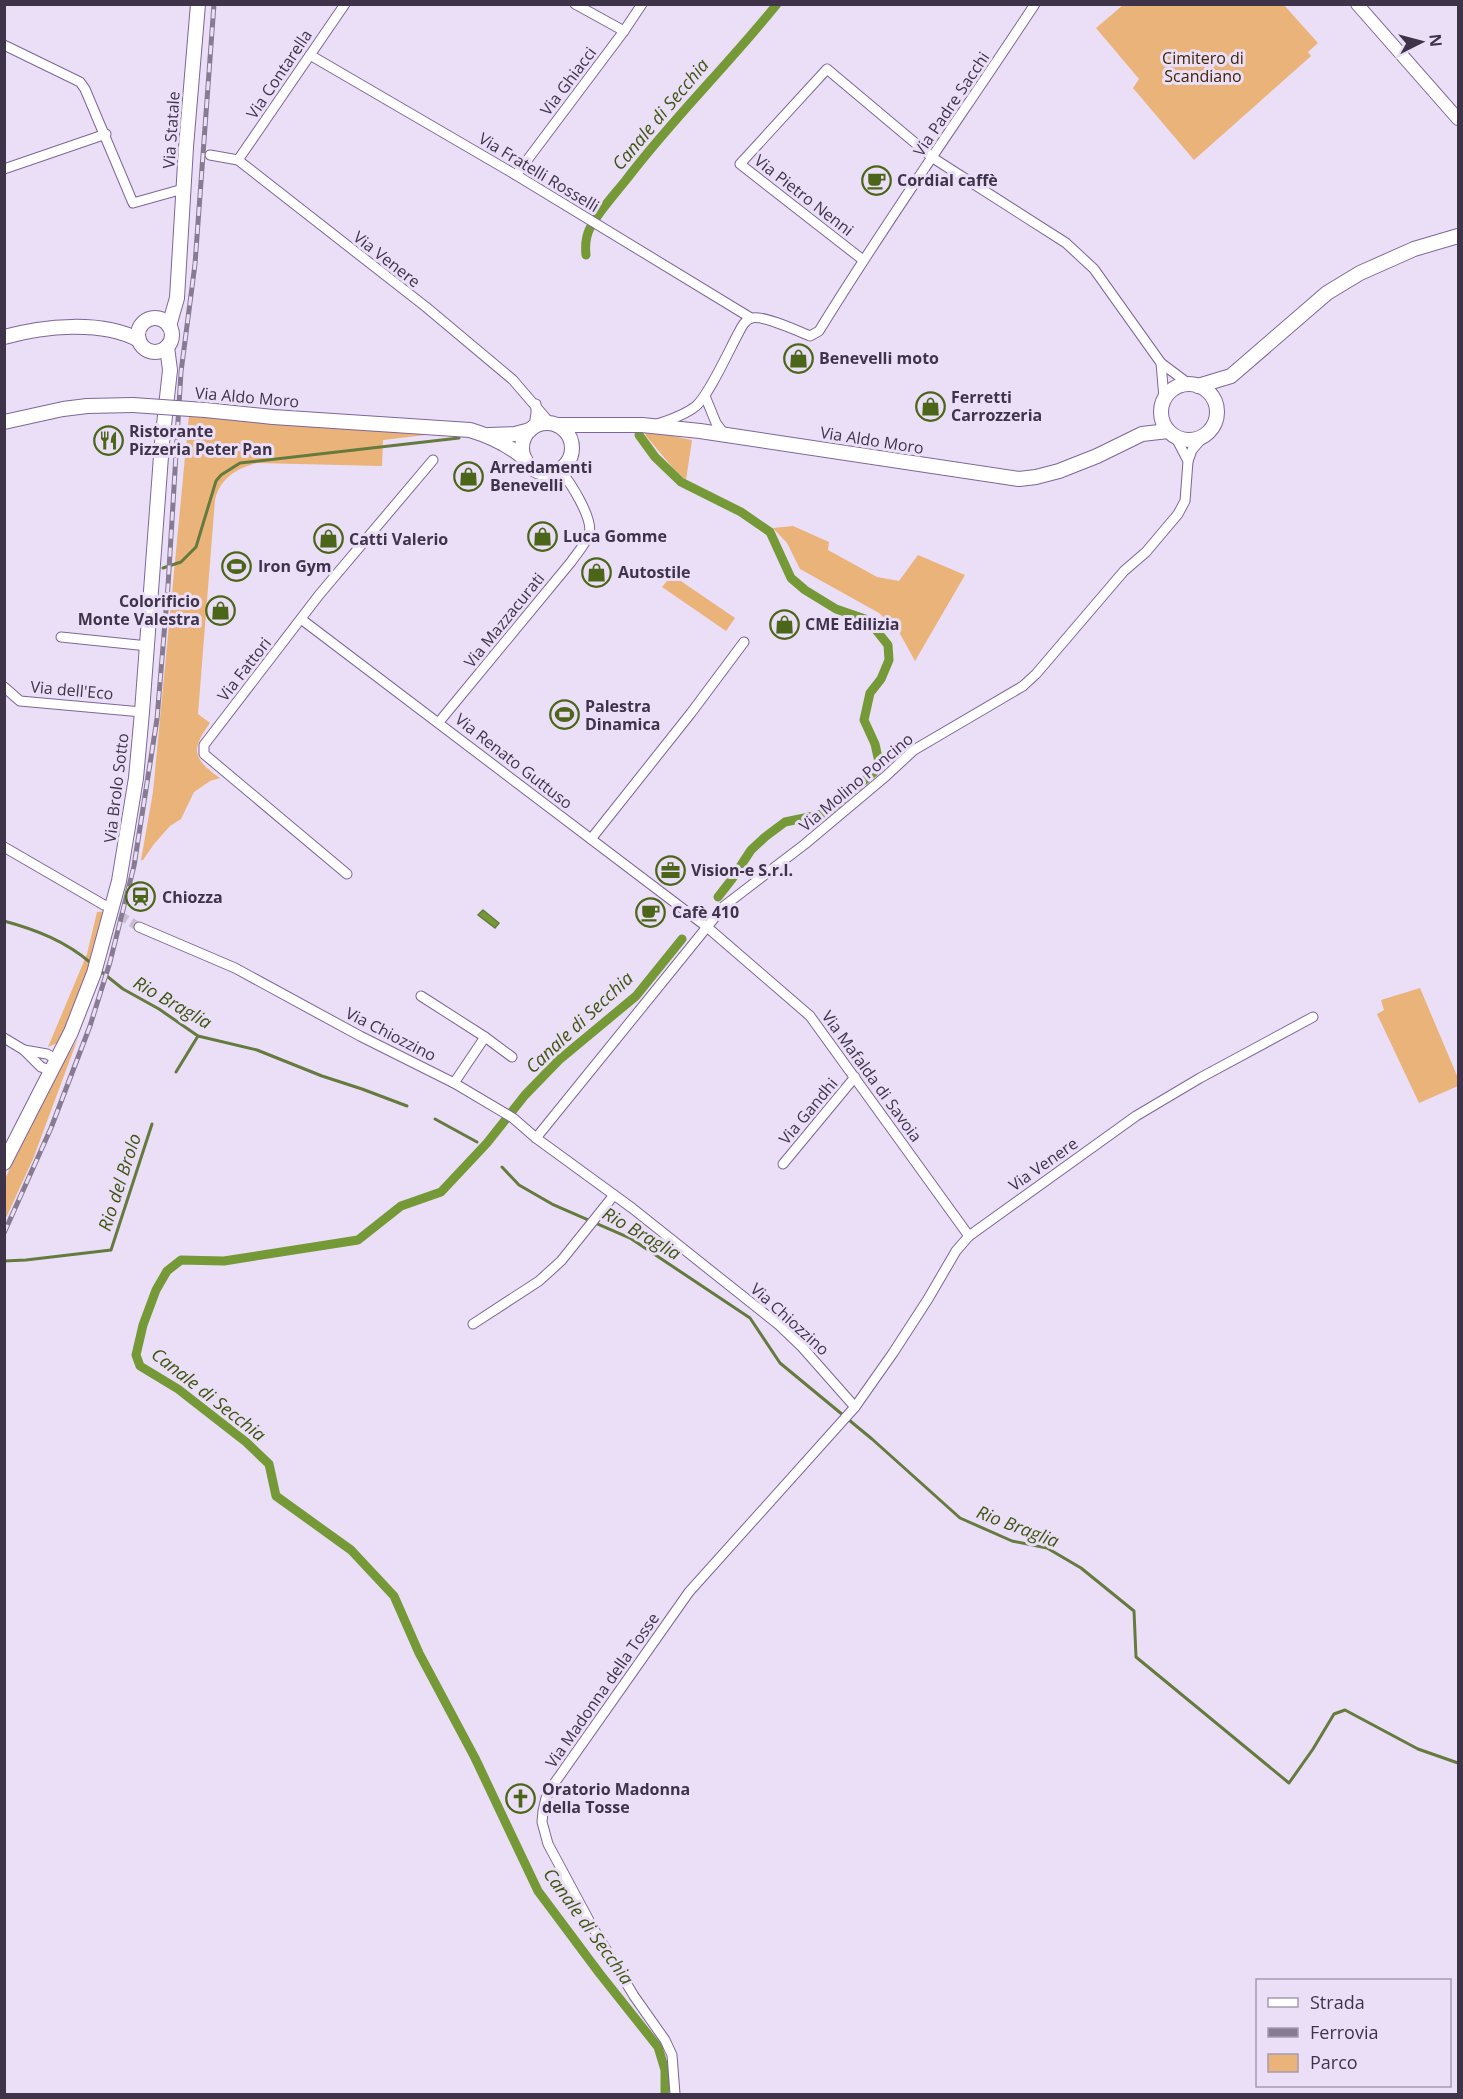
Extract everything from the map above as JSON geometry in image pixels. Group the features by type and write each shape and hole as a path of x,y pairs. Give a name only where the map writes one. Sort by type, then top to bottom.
{"main road":[{"name":"Via Statale","path":"161,350 172,334 169,326 177,298 198,4"},
{"path":"1231,376 1175,388 1163,402 1161,417 1172,434 1190,440 1204,436 1214,425 1216,404 1231,376 1327,293 1360,273 1414,249 1458,236"},
{"name":"Via Statale","path":"156,318 171,291 179,258"},
{"path":"4,337 49,328 100,329 142,323 156,318 169,326"},
{"path":"139,340 138,332 142,323"},
{"path":"100,329 128,335 139,340 147,350 161,350"},
{"name":"Via Brolo Sotto","path":"4,1163 65,1042 97,967 113,911 125,851 136,778 167,393 161,350"},
{"path":"1194,385 1211,395 1216,404"},
{"name":"Via Aldo Moro","path":"1142,434 1163,402"},
{"name":"Via Aldo Moro","path":"4,422 75,408 133,405 273,417 448,427 470,430 487,436 513,448 525,459"},
{"path":"553,424 568,433 572,441 571,457 560,470 552,473 536,471 525,459 523,442 532,428 553,424"},
{"name":"Via Aldo Moro","path":"553,424 647,425 1019,479 1059,471 1142,434 1172,434"},
{"path":"572,441 589,425"},
{"name":"Via Aldo Moro","path":"487,436 515,434 532,428"}],"street":[{"name":"Via Contarella","path":"238,160 345,4"},
{"path":"575,4 624,31"},
{"name":"Via Ghiacci","path":"516,175 642,4"},
{"name":"Via Padre Sacchi","path":"810,336 819,331 863,260 1035,4"},
{"path":"1357,4 1458,119"},
{"path":"4,45 80,82 86,89 133,203 183,189"},
{"name":"Via Fratelli Rosselli","path":"310,55 516,175 751,318 760,318 810,336"},
{"name":"Via Pietro Nenni","path":"863,260 740,164 827,69 933,158"},
{"path":"4,169 106,134"},
{"name":"Via Venere","path":"210,155 238,160 426,307 513,380 553,424"},
{"path":"933,158 1066,243 1081,255 1107,285 1161,363 1194,385"},
{"path":"647,425 695,407 705,396 744,323 751,318"},
{"path":"1161,363 1163,402"},
{"path":"705,396 716,423 725,435"},
{"path":"532,428 536,404"},
{"path":"1172,434 1188,461"},
{"name":"Via Molino Poncino","path":"537,1138 724,906 805,844 914,750 1023,686 1036,674 1124,571 1146,552 1178,514 1185,501 1188,461 1192,450 1204,436"},
{"name":"Via Fattori","path":"347,874 233,780 204,754 202,749 319,595 433,460"},
{"name":"Via Mazzacurati","path":"439,722 571,562 590,533 590,522 569,480 560,470"},
{"name":"Via Renato Guttuso","path":"301,619 707,927"},
{"path":"61,637 148,646"},
{"path":"591,839 744,642"},
{"name":"Via dell'Eco","path":"4,687 20,701 142,712"},
{"path":"4,847 104,905"},
{"name":"Via Chiozzino","path":"139,927 235,968 360,1036 454,1083 509,1115 779,1325 808,1353 852,1409"},
{"name":"Via Mafalda di Savoia","path":"707,927 810,1016 969,1236"},
{"path":"421,996 512,1057"},
{"name":"Via Venere","path":"852,1409 894,1353 956,1251 969,1236 1136,1116 1200,1078 1313,1017"},
{"path":"454,1083 485,1037"},
{"path":"4,1038 53,1064"},
{"path":"36,1056 65,1042"},
{"path":"36,1056 42,1087"},
{"name":"Via Gandhi","path":"783,1164 855,1077"},
{"path":"472,1324 538,1281 561,1261 614,1195"},
{"name":"Via Madonna della Tosse","path":"675,2094 672,2055 633,1996 548,1844 542,1822 546,1798 689,1592 852,1409"}],"green space":[{"name":"Cimitero di Scandiano","path":"1123,5 1284,5 1318,43 1308,52 1311,56 1194,160 1133,88 1139,79 1096,28"},
{"path":"189,415 442,433 383,440 382,466 257,463 236,471 225,480 215,500 198,714 210,723 197,747 197,754 204,765 220,778 210,781 194,792 181,819 170,826 141,860 153,792"},
{"path":"644,430 692,440 686,480 646,436"},
{"path":"793,526 829,542 828,550 877,577 899,581 918,555 965,575 915,661 899,632 879,613 800,569 787,543 773,528"},
{"path":"672,575 735,618 726,631 662,587"},
{"path":"106,911 92,971 60,1042 48,1047 87,954 97,912"},
{"path":"1420,988 1458,1078 1458,1086 1419,1103 1377,1014 1384,1010 1381,1000"},
{"path":"78,1038 33,1159 5,1220 5,1179 44,1096"}],"shaded area":[{"path":"483,910 499,923 495,928 478,915"}],"waterway":[{"name":"Canale di Secchia","path":"586,255 589,231 602,209 777,4"},
{"name":"Canale di Secchia","path":"639,435 655,457 681,482 741,512 770,532 791,578 805,590 836,609 868,620 888,645 889,660 881,679 870,693 864,720 875,744 879,762 874,772 833,807 819,815 785,822 765,837 751,850 718,897"},
{"path":"163,568 181,562 196,547 216,481 240,463 459,438"},
{"name":"Rio Braglia","path":"4,921 50,937 71,948 91,963"},
{"name":"Canale di Secchia","path":"665,2094 665,2070 658,2047 538,1891 475,1758 419,1653 394,1596 351,1550 276,1496 269,1464 246,1442 178,1389 140,1366 136,1355 143,1325 156,1290 167,1271 181,1260 224,1261 358,1240 401,1206 441,1192 487,1143 525,1095 559,1060 636,996 682,939"},
{"name":"Rio Braglia","path":"98,969 123,989 159,1009 198,1036 257,1050 407,1106"},
{"name":"Rio del Brolo","path":"176,1072 198,1036"},
{"name":"Rio Braglia","path":"435,1119 477,1142"},
{"name":"Rio del Brolo","path":"4,1261 111,1250 152,1124"},
{"name":"Rio Braglia","path":"502,1167 519,1185 552,1204 630,1238 750,1318 780,1363 872,1439 960,1518 1012,1541 1047,1548 1081,1568 1134,1611 1136,1657 1289,1783 1334,1714 1345,1710 1418,1749 1458,1763"}],"tunnel":[{"path":"108,908 139,927"}],"railway":[{"path":"4,1233 51,1128 90,1026 110,962 134,866 157,719 181,372 195,264 214,4"}],"place":[{"name":"Cordial caffè","path":"876,180"},
{"name":"Benevelli moto","path":"798,358"},
{"name":"Ferretti Carrozzeria","path":"930,406"},
{"name":"Ristorante Pizzeria Peter Pan","path":"108,440"},
{"name":"Arredamenti Benevelli","path":"469,476"},
{"name":"Luca Gomme","path":"542,536"},
{"name":"Catti Valerio","path":"328,539"},
{"name":"Iron Gym","path":"237,566"},
{"name":"Autostile","path":"597,572"},
{"name":"Colorificio Monte Valestra","path":"221,610"},
{"name":"CME Edilizia","path":"784,624"},
{"name":"Palestra Dinamica","path":"564,715"},
{"name":"Vision-e S.r.l.","path":"670,870"},
{"name":"Chiozza","path":"141,897"},
{"name":"Cafè 410","path":"651,912"},
{"name":"Oratorio Madonna della Tosse","path":"521,1798"}]}
